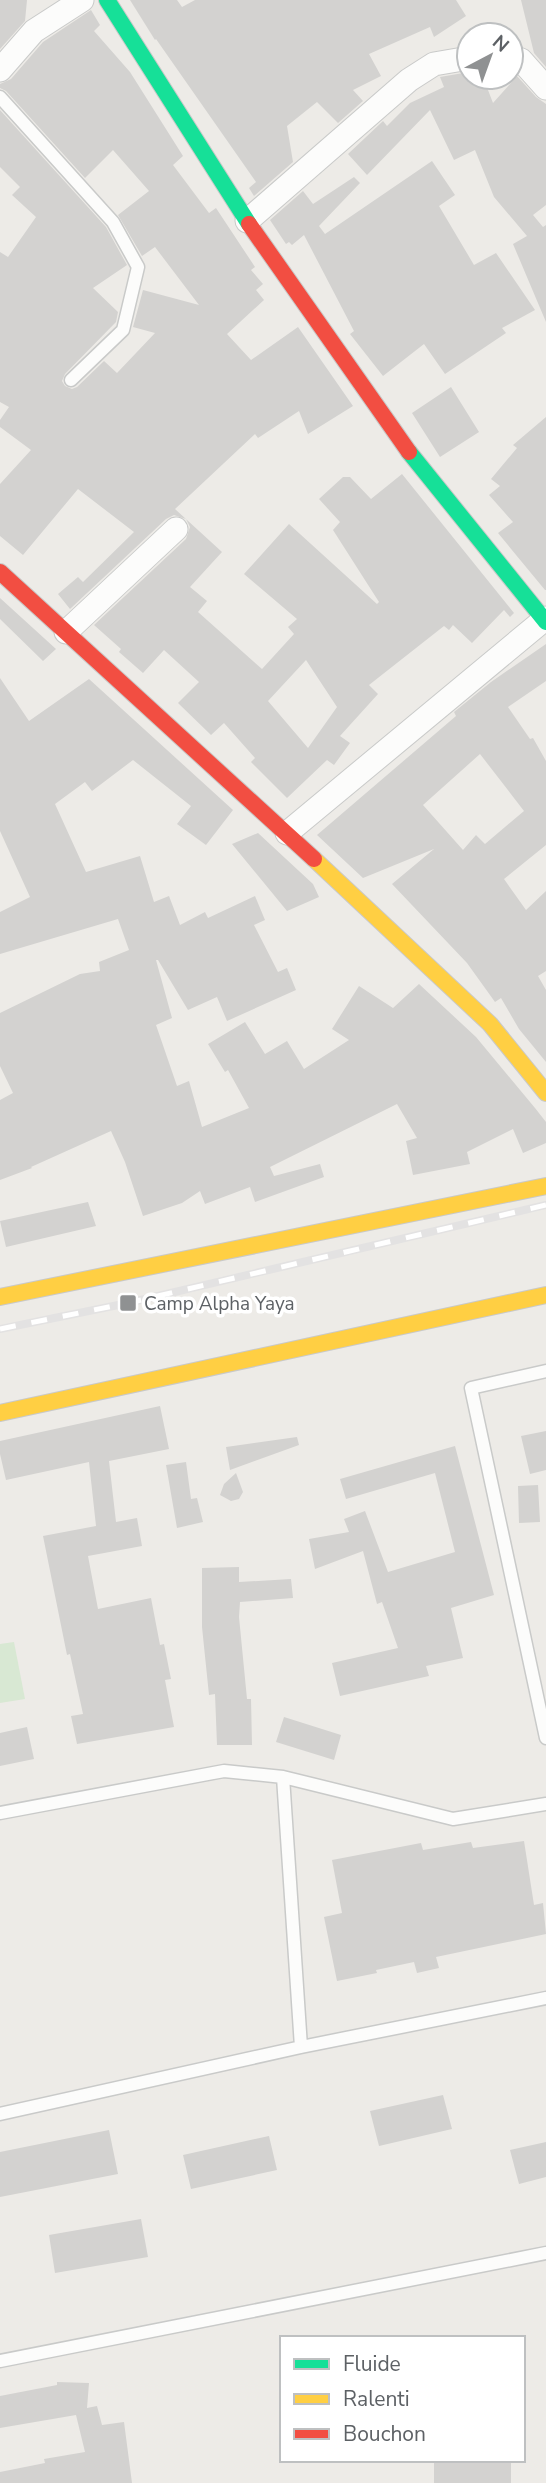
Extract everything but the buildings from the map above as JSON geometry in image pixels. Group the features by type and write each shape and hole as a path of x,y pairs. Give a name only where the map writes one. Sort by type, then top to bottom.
{"street":[{"path":"0,70 34,31 82,0"},
{"path":"107,0 247,221 425,474 546,620 287,833"},
{"path":"247,221 409,80 434,64 455,60"},
{"path":"525,64 546,88"},
{"path":"66,632 176,529"},
{"path":"0,572 287,833 490,1024 546,1093"},
{"path":"0,1297 546,1186"},
{"path":"0,1413 546,1295"}],"lane":[{"path":"0,97 113,222 138,267 124,330 71,380"},
{"path":"546,1371 471,1388 546,1738"},
{"path":"0,1813 224,1771 283,1777 453,1819 546,1804"},
{"path":"283,1777 301,2047"},
{"path":"0,2114 301,2047 546,1998"},
{"path":"0,2361 546,2253"}],"green space":[{"path":"14,1642 25,1699 0,1703 0,1644"}],"railway":[{"path":"0,1329 128,1303 546,1205"}],"traffic: fast":[{"path":"107,0 249,224"},
{"path":"409,452 546,622"}],"traffic: slow":[{"path":"314,859 490,1024 546,1093"},
{"path":"0,1297 546,1186"},
{"path":"0,1413 546,1295"}],"traffic: jam":[{"path":"249,224 409,452"},
{"path":"0,572 314,859"}],"place":[{"name":"Camp Alpha Yaya","path":"128,1303"}]}
